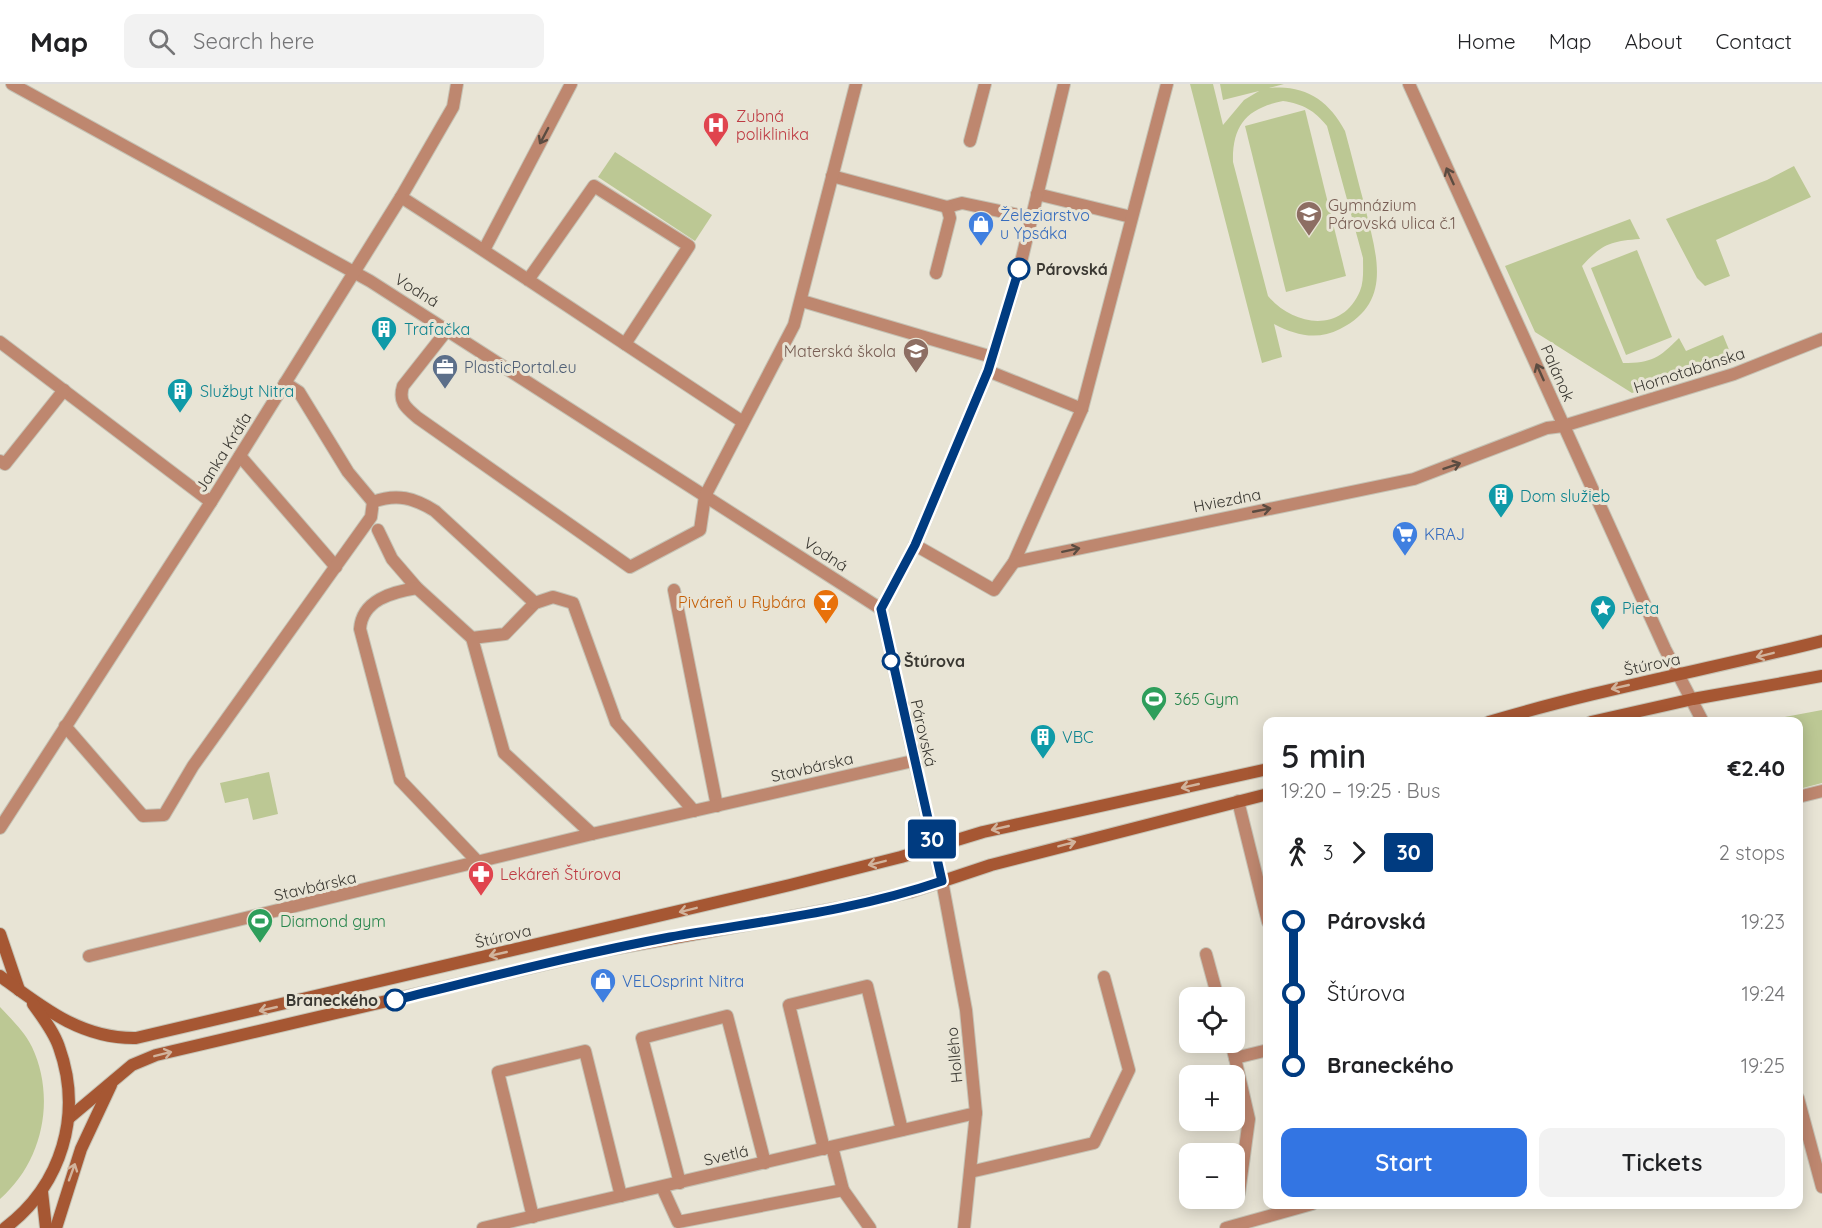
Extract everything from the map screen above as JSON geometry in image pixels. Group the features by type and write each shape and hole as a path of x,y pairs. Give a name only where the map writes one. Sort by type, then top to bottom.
{"main road":[{"name":"Štúrova","path":"1505,717 1544,705 1822,641"},
{"path":"1613,717 1693,699 1822,676"},
{"name":"Štúrova","path":"0,976 31,1001 99,1036 136,1038 644,920 934,847 983,832 1263,770"},
{"path":"69,1118 132,1065 156,1055 601,951 839,908 910,892 1106,834 1263,795"},
{"path":"934,847 942,881"},
{"path":"0,934 19,990"},
{"name":"Štúrova","path":"5,1228 42,1192 62,1150 69,1118 69,1091 59,1048 31,1001"},
{"path":"56,1228 81,1149 113,1082"},
{"path":"42,1192 45,1228"}],"street":[{"name":"Vodná","path":"12,84 354,271 448,329 881,609"},
{"name":"Janka Kráľa","path":"1,822 211,502 401,197 453,107 457,84"},
{"path":"453,107 467,84"},
{"path":"484,250 571,84"},
{"path":"448,329 403,386 400,396 404,406 630,567 699,530 705,496 794,325 856,84"},
{"path":"970,141 985,84"},
{"path":"915,545 994,590 1014,562 1082,409 1167,84"},
{"name":"Palánok","path":"1409,84 1677,675 1693,699 1701,717"},
{"path":"881,609 915,545 988,371 1032,218 1061,85"},
{"path":"832,176 947,207 962,203 1032,218"},
{"path":"528,280 594,186 689,246 625,344"},
{"path":"1037,194 1131,217"},
{"path":"401,197 743,422"},
{"path":"936,273 950,218 947,207"},
{"path":"802,301 992,357"},
{"name":"Hornotabánska","path":"1563,426 1734,374 1822,339"},
{"path":"0,342 211,502"},
{"path":"988,371 1082,409"},
{"path":"65,726 143,816 164,815 193,766 371,517 373,502 348,472 299,392 285,383"},
{"path":"0,461 5,464 64,390"},
{"name":"Hviezdna","path":"1014,562 1414,480 1547,428 1563,426"},
{"path":"240,456 336,567"},
{"path":"373,502 399,497 417,500 435,511 535,603"},
{"path":"378,530 392,559 417,588 472,638 504,753 592,834"},
{"path":"417,588 388,595 373,603 364,611 360,629 400,780 478,862"},
{"path":"674,590 717,806"},
{"path":"472,638 505,634 535,603 554,597 573,603 616,722 693,811"},
{"name":"Párovská","path":"881,609 913,761 934,847"},
{"name":"Stavbárska","path":"89,956 592,834 913,761"},
{"path":"1803,796 1822,791"},
{"path":"1238,801 1263,902"},
{"name":"Hollého","path":"942,881 966,1010 976,1113 964,1228"},
{"path":"1206,954 1215,987"},
{"path":"970,1172 1094,1143 1129,1070 1104,977"},
{"path":"870,1228 843,1190 828,1148 789,1005 867,986 902,1130"},
{"path":"680,1183 642,1038 727,1016 765,1163"},
{"path":"533,1216 498,1072 585,1051 621,1196"},
{"path":"1235,1058 1263,1051"},
{"path":"1234,1053 1249,1119 1245,1149"},
{"name":"Svetlá","path":"483,1228 976,1113"},
{"path":"1803,1117 1822,1187"},
{"path":"662,1187 678,1222 843,1190"},
{"path":"1226,1228 1294,1209"}],"green space":[{"path":"1190,84 1213,84 1223,125 1244,100 1259,91 1223,100 1220,84 1284,84 1269,88 1282,87 1314,96 1339,120 1345,131 1365,207 1376,259 1377,276 1375,291 1368,305 1357,318 1340,329 1323,335 1298,334 1274,324 1282,357 1262,363","holes":["1290,102 1308,109 1327,126 1363,258 1363,279 1360,291 1352,305 1342,314 1317,321 1290,314 1268,296 1233,162 1235,138 1244,120 1260,108 1270,104"]},
{"path":"1305,110 1346,276 1286,292 1245,126"},
{"path":"615,152 712,215 695,241 598,177"},
{"path":"1794,166 1811,197 1716,240 1730,276 1705,286 1697,278 1666,219 1767,180"},
{"path":"1630,219 1640,239 1622,241 1601,248 1582,266 1623,363 1641,362 1654,358 1679,338 1686,351 1723,335 1732,357 1632,393 1535,332 1505,266"},
{"path":"1637,250 1672,337 1626,355 1591,268"},
{"path":"1822,710 1822,783 1803,788 1803,717 1784,717"},
{"path":"269,772 278,814 253,820 248,798 225,803 220,783"},
{"path":"0,1007 22,1031 32,1047 43,1087 44,1108 41,1128 27,1167 0,1199"}],"bus line":[{"name":"30","path":"395,1000 601,951 839,908 910,892 942,881 881,609 915,545 988,371 1019,269"}],"place":[{"name":"Zubná poliklinika","path":"716,148"},
{"name":"Gymnázium Párovská ulica č.1","path":"1309,237"},
{"name":"Železiarstvo u Ypsáka","path":"981,247"},
{"name":"Párovská","path":"1019,269"},
{"name":"Trafačka","path":"384,352"},
{"name":"Materská škola","path":"916,374"},
{"name":"PlasticPortal.eu","path":"445,390"},
{"name":"Službyt Nitra","path":"180,414"},
{"name":"Dom služieb","path":"1501,519"},
{"name":"KRAJ","path":"1405,557"},
{"name":"Piváreň u Rybára","path":"826,625"},
{"name":"Pieta","path":"1603,631"},
{"name":"Štúrova","path":"891,661"},
{"name":"365 Gym","path":"1154,722"},
{"name":"VBC","path":"1043,760"},
{"name":"Lekáreň Štúrova","path":"481,897"},
{"name":"Diamond gym","path":"260,944"},
{"name":"Braneckého","path":"395,1000"},
{"name":"VELOsprint Nitra","path":"603,1004"}]}
